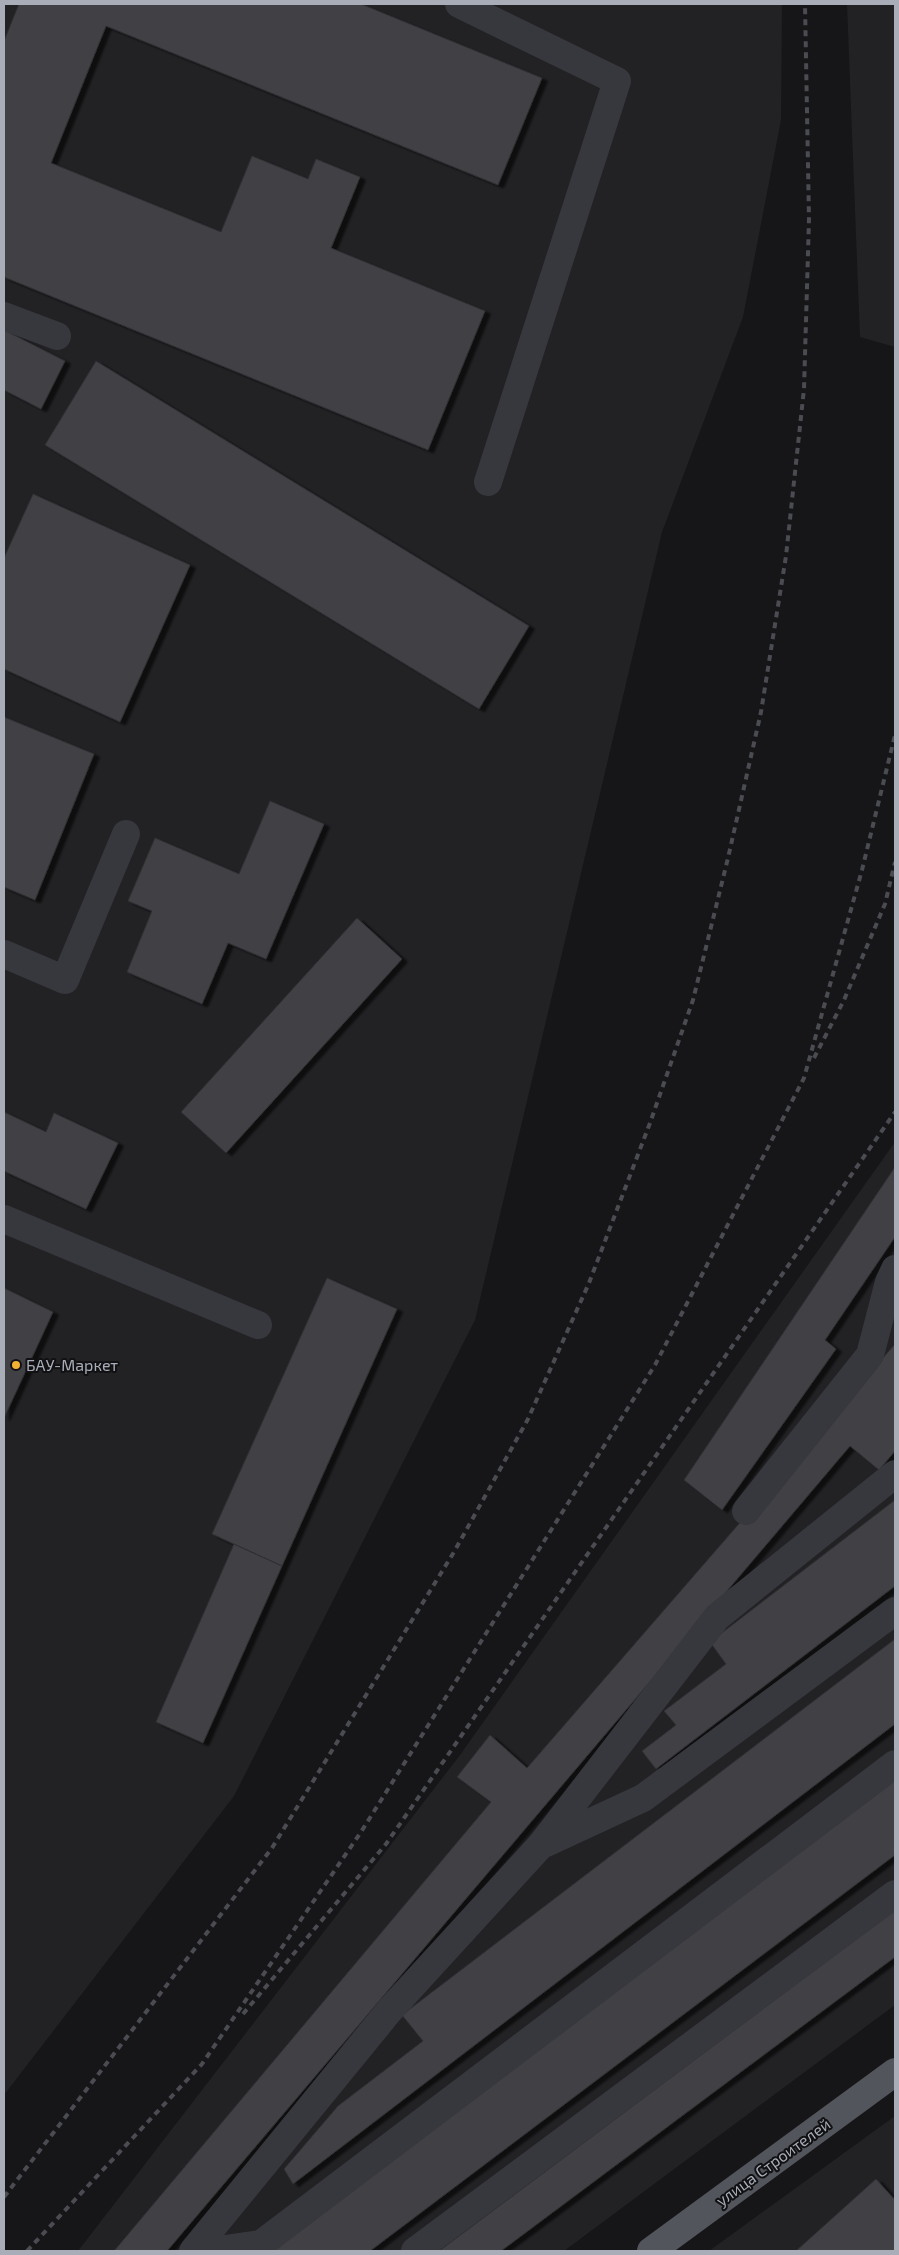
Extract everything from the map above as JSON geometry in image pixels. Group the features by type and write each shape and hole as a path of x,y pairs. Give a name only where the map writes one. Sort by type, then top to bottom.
{"main road":[{"name":"улица Строителей","path":"651,2251 895,2072"}],"lane":[{"path":"459,4 617,81 488,482"},
{"path":"4,316 57,336"},
{"path":"4,954 66,980 126,834"},
{"path":"4,1219 258,1325"},
{"path":"746,1511 870,1355 893,1279"},
{"path":"193,2251 389,2011 541,1845 718,1617 895,1474"},
{"path":"541,1845 643,1798 895,1611"},
{"path":"211,2251 261,2244 895,1764"},
{"path":"415,2251 895,1894"}],"shaded area":[{"path":"4,4 782,4 781,120 743,317 662,532 475,1320 234,1796 4,2095"},
{"path":"847,4 895,4 895,347 860,337"},
{"path":"895,1142 895,2005 564,2251 78,2251 460,1755"},
{"path":"895,2116 895,2251 709,2251"}],"building":[{"path":"19,4 361,4 542,78 498,185 106,26 51,163 221,232 252,156 308,179 316,159 360,177 331,248 485,311 428,450 4,277 4,41"},
{"path":"4,330 65,361 41,409 4,390"},
{"path":"96,361 529,626 479,709 45,445"},
{"path":"33,494 190,565 120,722 4,669 4,558"},
{"path":"4,717 94,754 35,900 4,887"},
{"path":"270,801 324,824 266,959 228,943 202,1004 127,972 152,911 128,901 155,838 239,874"},
{"path":"357,918 402,959 226,1153 181,1112"},
{"path":"4,1112 46,1132 54,1113 118,1143 86,1209 4,1171"},
{"path":"895,1167 895,1237 825,1340 836,1349 722,1510 684,1480"},
{"path":"327,1278 397,1309 282,1566 212,1534"},
{"name":"БАУ-Маркет","path":"4,1288 53,1312 4,1418"},
{"path":"895,1344 895,1451 879,1470 850,1446 167,2251 114,2251 491,1802 457,1777 490,1735 527,1768"},
{"path":"895,1500 895,1586 656,1769 642,1751 676,1725 664,1711 726,1664 710,1642"},
{"path":"234,1544 282,1566 203,1743 156,1722"},
{"path":"895,1639 895,1724 293,2184 284,2169 338,2106 423,2041 402,2015"},
{"path":"895,1777 895,1855 370,2251 266,2251"},
{"path":"895,1910 895,1957 501,2251 439,2251"},
{"path":"876,2179 895,2200 895,2251 796,2251"}],"railway":[{"path":"4,2197 272,1848 454,1552 528,1419 589,1283 650,1123 693,1000 728,858 761,712 786,556 804,389 809,219 805,4"},
{"path":"27,2251 202,2064 361,1832 655,1365 804,1078 862,870 895,735"},
{"path":"814,1058 844,1000 885,904 895,862"},
{"path":"243,2014 386,1844 895,1112"}],"place":[{"name":"БАУ-Маркет","path":"16,1365"}]}
